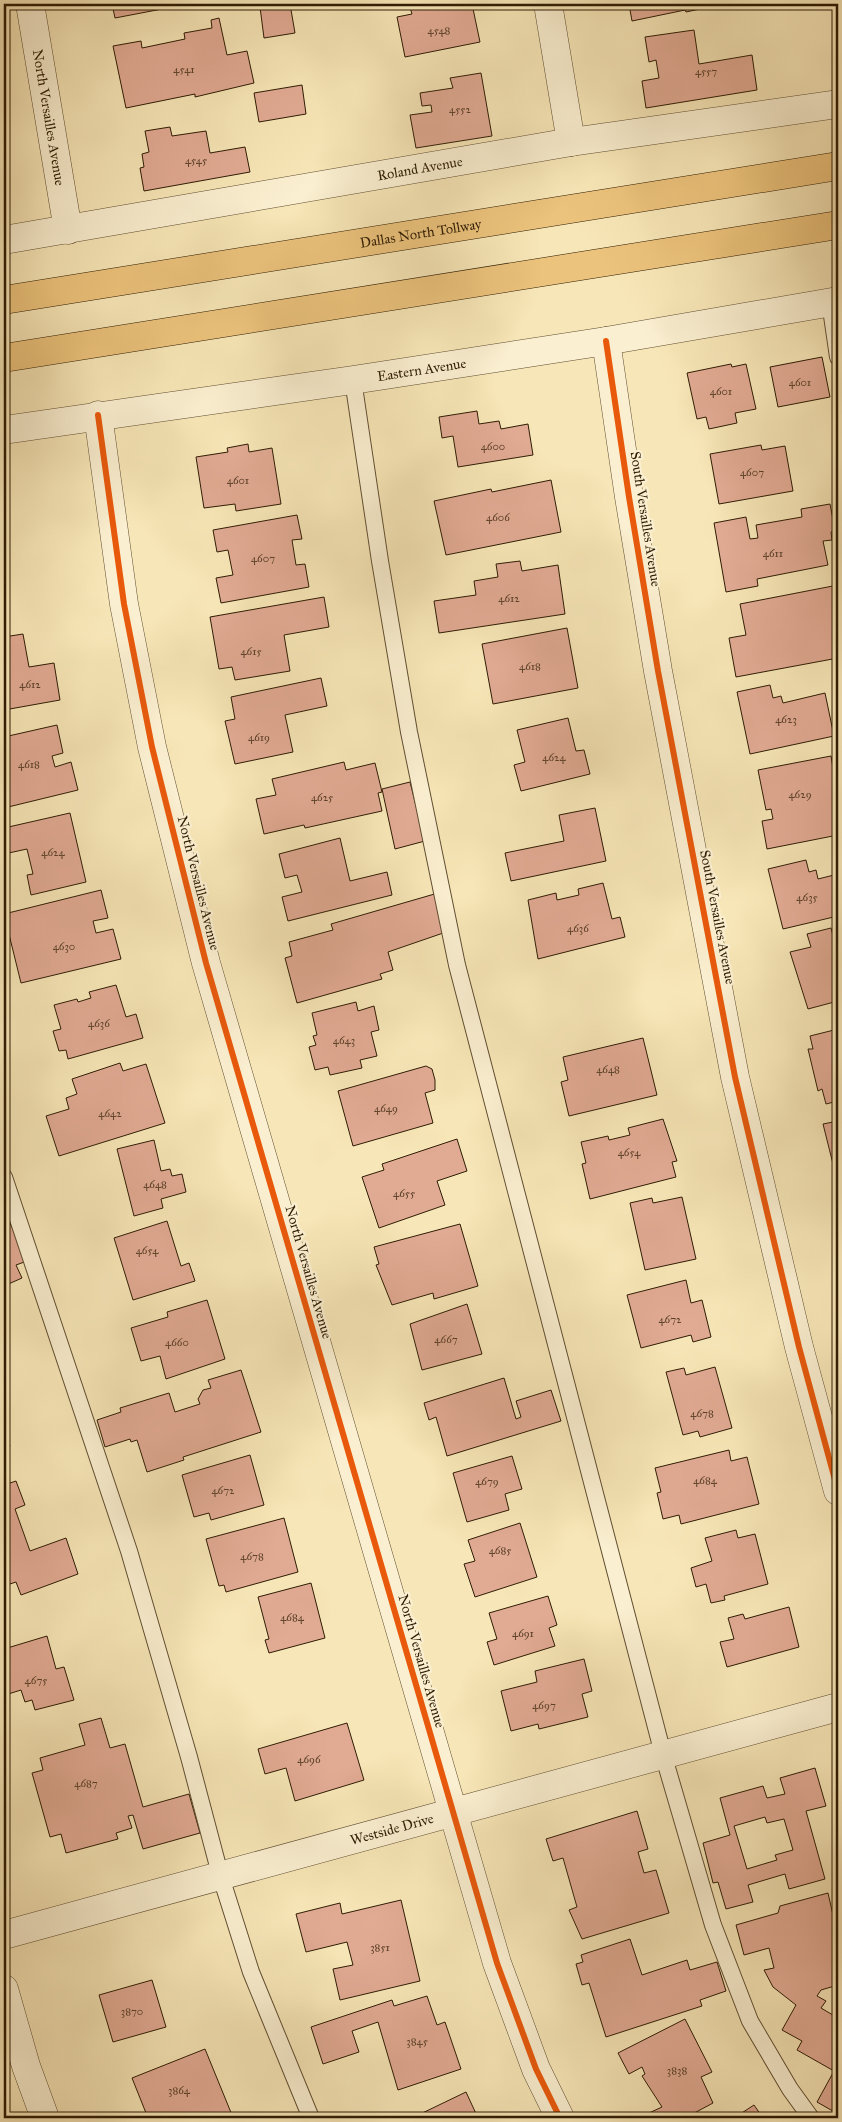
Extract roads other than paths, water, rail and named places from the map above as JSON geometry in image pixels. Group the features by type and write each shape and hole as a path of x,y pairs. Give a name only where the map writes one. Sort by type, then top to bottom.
{"highway":[{"name":"Dallas North Tollway","path":"4,300 838,166"},
{"path":"4,358 838,225"}],"street":[{"name":"North Versailles Avenue","path":"30,4 68,230"},
{"path":"548,4 571,142"},
{"name":"Roland Avenue","path":"4,240 571,142 838,104"},
{"name":"Eastern Avenue","path":"4,430 98,415 353,380 606,341 834,302"},
{"name":"South Versailles Avenue","path":"606,341 629,497 658,671 735,1077 799,1347 838,1491"},
{"name":"North Versailles Avenue","path":"98,415 124,604 152,748 206,963 497,1963 536,2069 560,2118"},
{"name":"Westside Drive","path":"4,1935 220,1874 838,1707"},
{"path":"4,1989 26,2066 45,2118"}],"lane":[{"path":"834,302 838,357"},
{"path":"353,380 380,561 409,732 457,965 663,1754 713,1925 750,2021 790,2088 811,2118"},
{"path":"4,1177 129,1551 190,1757 220,1874 251,1972 312,2118"}]}
